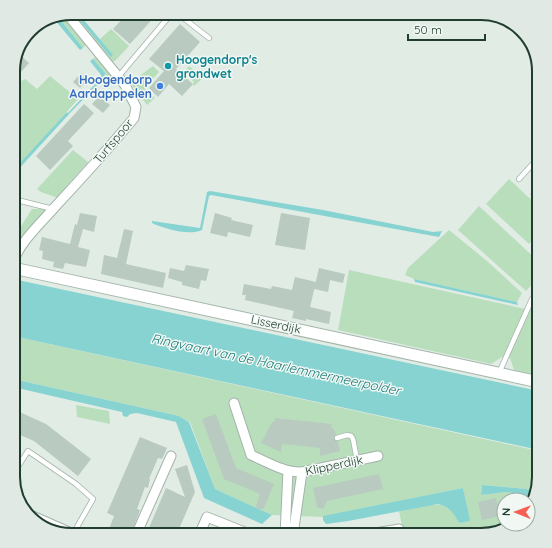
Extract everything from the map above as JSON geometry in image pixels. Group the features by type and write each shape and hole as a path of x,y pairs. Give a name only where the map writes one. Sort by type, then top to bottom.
{"street":[{"name":"Turfspoor","path":"20,247 26,238 134,118 136,107 125,85 72,20"},
{"name":"Lisserdijk","path":"20,270 532,380"},
{"name":"Klipperdijk","path":"234,403 251,455 288,471 302,472 378,456"},
{"path":"139,528 171,456"},
{"path":"285,528 288,471"},
{"path":"295,528 302,472"},
{"path":"202,528 207,517 234,528"}],"lane":[{"path":"118,77 166,20"},
{"path":"186,20 209,38"},
{"path":"519,179 532,165"},
{"path":"20,201 53,209"},
{"path":"499,373 532,299"},
{"path":"337,438 351,436 353,439 357,460"},
{"path":"20,463 28,451 76,484 93,499 77,528"}],"green space":[{"path":"77,20 82,20 99,40 111,29 129,46 116,60 111,63"},
{"path":"61,21 66,21 86,45 83,48"},
{"path":"95,57 112,76 107,82 104,78 105,73 93,59"},
{"path":"153,66 159,72 144,88 155,98 147,105 130,83"},
{"path":"189,66 203,78 194,86 194,82 187,75 178,84 177,82"},
{"path":"50,76 78,99 20,165 20,82 25,79 37,89"},
{"path":"73,150 88,162 66,187 67,189 58,198 37,189"},
{"path":"509,179 532,200 532,240 529,244 486,204"},
{"path":"479,206 532,255 532,285 526,291 458,230"},
{"path":"32,209 47,209 20,240 20,228"},
{"path":"449,230 487,261 522,293 517,302 414,279 405,275 408,268"},
{"path":"349,270 532,310 532,374 514,370 510,358 502,357 491,364 338,330"},
{"path":"20,338 532,449 531,487 530,490 482,485 481,495 496,493 496,526 488,528 403,528 399,511 439,504 448,507 456,516 459,523 469,521 463,488 323,517 272,515 215,489 190,422 179,416 20,381"},
{"path":"76,405 109,411 110,424 77,417"}],"water":[{"path":"61,21 83,48 80,50 57,22"},
{"path":"93,59 105,73 104,78 66,117 67,114 101,78 101,75 90,61"},
{"path":"210,191 323,210 433,232 442,231 439,237 211,195 209,196 202,230 197,232 184,232 152,223 152,221 200,228 207,192"},
{"path":"414,279 517,302 518,305 415,282"},
{"name":"Ringvaart van de Haarlemmermeerpolder","path":"20,280 532,390 532,448 20,338"},
{"path":"20,381 179,416 189,422 215,489 272,515 262,524 204,498 176,422 137,413 130,414 127,417 123,416 122,412 20,389"},
{"path":"482,485 530,490 530,492 481,495"},
{"path":"463,488 470,521 459,523 451,510 438,504 348,521 326,524 323,520 323,516"}],"building":[{"path":"121,20 152,20 130,44 113,29"},
{"name":"Hoogendorp's grondwet","path":"180,24 200,42 176,69 193,84 182,96 169,84 158,97 149,88 164,71 149,59"},
{"path":"22,57 29,63 20,73"},
{"path":"81,73 88,79 80,88 73,82"},
{"path":"99,96 110,105 103,113 92,104"},
{"path":"84,104 94,113 68,141 73,146 50,170 36,156"},
{"path":"80,213 97,216 94,232 83,229 78,247 90,250 86,267 65,263 63,269 53,267 54,262 42,259 43,251 39,250 42,237 70,244 75,224 77,225"},
{"path":"215,213 232,218 231,220 253,225 250,237 228,232 227,237 210,233"},
{"path":"281,213 310,218 305,250 275,245"},
{"path":"124,229 133,231 126,264 166,273 163,288 101,274 104,255 117,258"},
{"path":"186,265 209,269 206,281 201,280 199,289 182,285 182,282 168,278 170,268 184,271"},
{"path":"319,268 345,274 343,283 330,280 328,292 314,289"},
{"path":"295,277 316,282 310,307 331,312 329,324 306,319 306,321 292,318 294,311 245,300 246,295 242,295 244,284 271,289 272,286 292,290"},
{"path":"20,412 46,424 91,459 78,476 34,441 20,435"},
{"path":"216,414 236,468 274,484 264,508 262,509 258,509 256,506 260,494 224,479 202,419"},
{"path":"275,418 332,424 331,428 334,429 336,434 333,437 338,442 340,451 320,456 320,448 282,444 281,452 261,443 272,422 275,422"},
{"path":"140,437 167,448 162,459 158,458 149,479 148,488 145,487 137,509 140,510 133,528 109,528 114,516 107,513"},
{"path":"187,465 195,492 179,528 149,528 166,488 185,497 175,469"},
{"path":"379,474 383,489 327,501 322,509 317,507 313,488"},
{"path":"496,498 496,517 482,520 478,502"}],"waterway":[{"path":"82,20 111,55"},
{"path":"20,165 67,114"}],"place":[{"name":"Hoogendorp's grondwet","path":"168,66"},
{"name":"Hoogendorp Aardapppelen","path":"160,86"}]}
